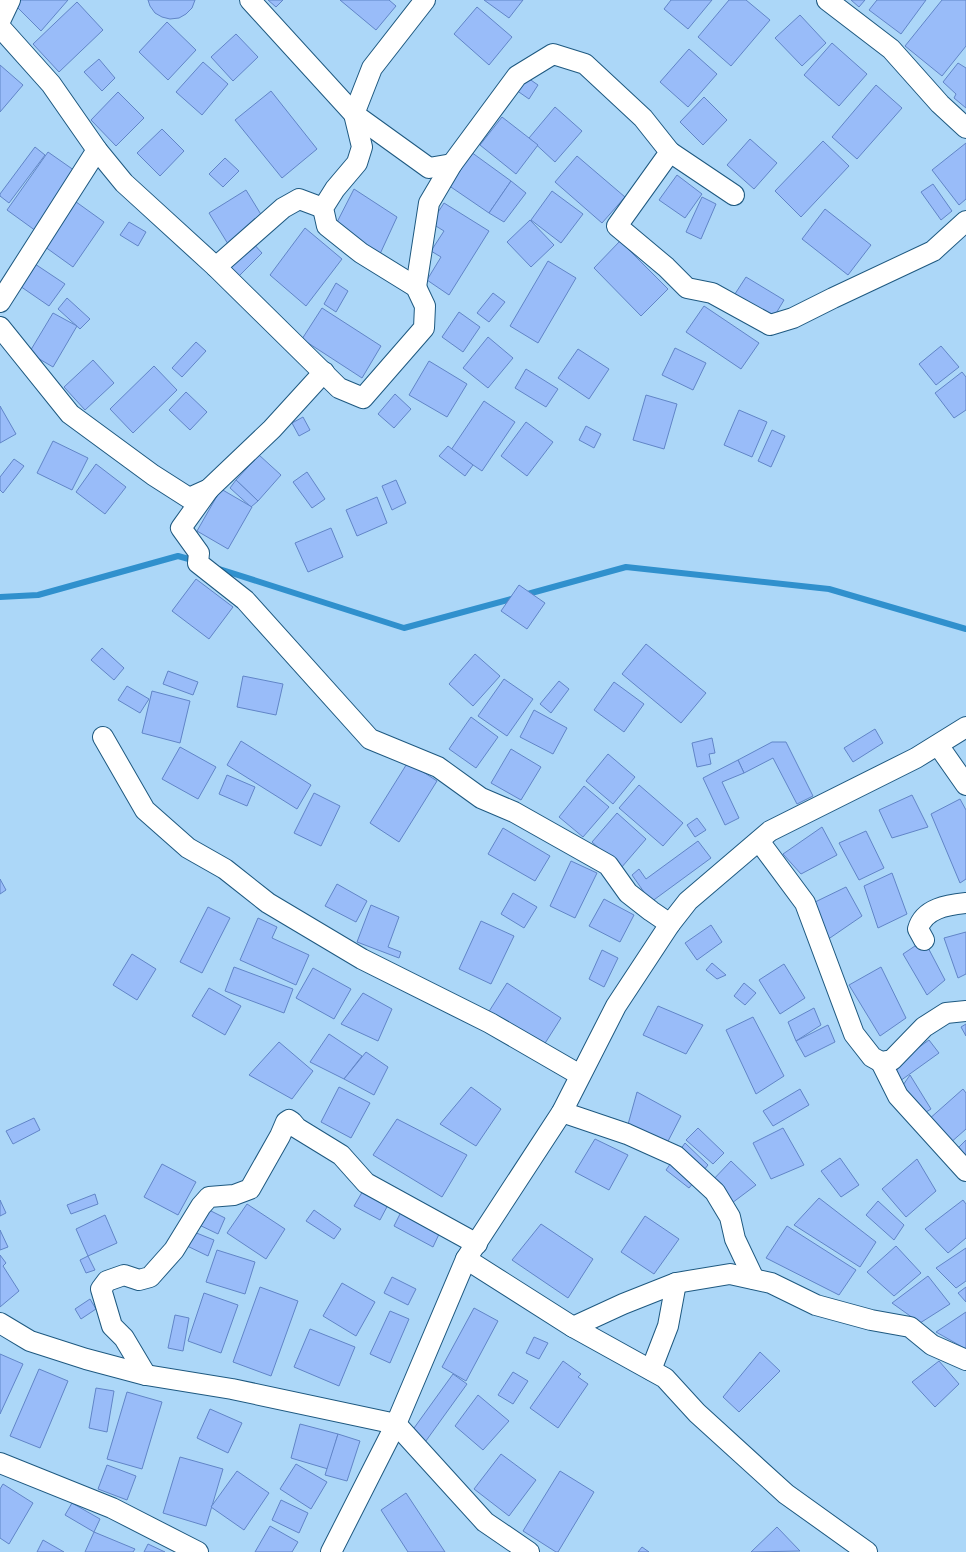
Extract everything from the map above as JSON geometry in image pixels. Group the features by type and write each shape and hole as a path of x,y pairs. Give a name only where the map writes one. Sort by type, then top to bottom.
{"street":[{"path":"0,21 10,0"},
{"path":"250,0 354,114 429,168 452,164"},
{"path":"0,27 51,84 97,150 124,183 216,267 340,388 363,398 424,328 425,306 416,287 361,253 327,226 323,208 335,189 357,163 362,147 354,114 372,68 425,0"},
{"path":"827,0 891,49 940,104 966,128"},
{"path":"416,287 428,203 452,164 517,76 553,54 584,64 643,118 670,152 734,195"},
{"path":"0,302 97,150"},
{"path":"670,152 618,226 666,267 687,288 712,293 770,325 793,318 933,252 966,221"},
{"path":"216,267 283,208 299,199 323,208"},
{"path":"0,327 70,414 153,475 189,498 210,489"},
{"path":"324,372 272,429 210,489 181,528 199,553 198,563 246,600 370,739 438,767 482,798 514,812 608,865 628,893 650,912 670,924"},
{"path":"331,1552 396,1424 472,1251 562,1112 616,1006 670,924 688,901 770,831 916,758 966,727"},
{"path":"103,737 145,810 188,848 225,869 268,903 362,959 490,1023 580,1075"},
{"path":"938,745 966,785"},
{"path":"760,840 805,903 854,1034 872,1057 881,1062 898,1096 966,1171"},
{"path":"924,940 918,929 920,922 930,912 950,905 966,903"},
{"path":"881,1062 892,1060 924,1027 946,1013 966,1011"},
{"path":"562,1112 627,1134 676,1156 715,1192 730,1217 735,1239 754,1279"},
{"path":"146,1375 124,1338 112,1326 101,1289 107,1281 124,1275 139,1280 150,1277 174,1250 201,1206 210,1197 234,1195 250,1189 280,1136 286,1122 289,1120 297,1128 341,1154 366,1183 472,1251 573,1327 665,1378 697,1413 786,1494 858,1550"},
{"path":"573,1327 623,1304 676,1283 730,1274 771,1283 816,1305 871,1320 910,1327 932,1345 966,1360"},
{"path":"651,1370 668,1326 676,1283"},
{"path":"0,1323 30,1341 86,1359 146,1375 232,1389 396,1424 485,1522 529,1552"},
{"path":"0,1463 112,1508 198,1552"}],"building":[{"path":"14,0 68,0 41,31 12,2"},
{"path":"148,0 195,0 192,8 186,14 179,18 170,19 155,13"},
{"path":"268,0 283,0 276,7"},
{"path":"340,0 389,0 396,6 376,30"},
{"path":"484,0 523,0 509,18"},
{"path":"671,0 712,0 688,29 664,9"},
{"path":"729,0 746,0 770,20 731,66 698,37"},
{"path":"851,0 865,0 859,7"},
{"path":"877,0 926,0 901,34 869,10"},
{"path":"942,0 966,0 966,46 942,76 905,46"},
{"path":"77,2 103,30 59,72 33,44"},
{"path":"477,7 512,37 489,65 454,34"},
{"path":"800,15 826,43 802,66 775,38"},
{"path":"167,22 196,50 168,80 139,52"},
{"path":"236,34 258,57 233,81 211,57"},
{"path":"832,43 867,74 839,106 804,75"},
{"path":"689,49 717,74 688,107 660,82"},
{"path":"99,59 115,78 102,91 84,72"},
{"path":"203,62 228,84 202,115 176,92"},
{"path":"958,63 966,68 966,108 954,98 956,94 943,82"},
{"path":"0,65 23,85 0,112"},
{"path":"525,76 538,85 529,99 516,90"},
{"path":"876,85 902,108 857,159 832,137"},
{"path":"271,91 317,149 282,178 235,120"},
{"path":"118,92 144,118 116,146 91,120"},
{"path":"704,97 727,120 703,145 680,122"},
{"path":"555,107 582,131 555,162 529,138"},
{"path":"502,117 538,145 516,174 480,145"},
{"path":"162,129 184,151 160,176 137,153"},
{"path":"750,139 777,163 754,189 727,165"},
{"path":"823,141 849,166 801,217 775,191"},
{"path":"966,143 966,199 959,205 932,170"},
{"path":"35,147 45,155 9,203 0,196 0,194"},
{"path":"48,152 78,173 36,231 7,210"},
{"path":"471,152 511,181 489,213 448,185"},
{"path":"577,156 625,197 602,223 555,182"},
{"path":"225,158 239,171 223,187 209,174"},
{"path":"677,175 702,194 685,218 659,200"},
{"path":"511,181 526,193 504,222 489,213"},
{"path":"933,184 952,211 941,220 921,192"},
{"path":"354,189 397,217 380,254 334,228"},
{"path":"246,190 265,221 228,244 209,213"},
{"path":"552,191 583,214 561,243 531,220"},
{"path":"702,197 716,204 701,239 686,232"},
{"path":"72,199 104,222 73,267 41,244"},
{"path":"444,203 489,231 449,295 427,280 441,257 431,251 444,231 431,223"},
{"path":"825,209 871,245 848,275 802,239"},
{"path":"530,220 554,245 531,267 507,242"},
{"path":"129,222 146,232 138,246 120,235"},
{"path":"305,228 342,259 306,306 270,275"},
{"path":"251,241 262,253 239,276 228,264"},
{"path":"620,241 668,289 641,316 594,268"},
{"path":"548,261 576,278 538,343 510,326"},
{"path":"32,262 65,284 49,306 17,284"},
{"path":"746,277 784,300 772,320 733,297"},
{"path":"336,283 348,291 336,312 324,304"},
{"path":"493,293 505,302 489,322 477,313"},
{"path":"67,298 90,319 80,329 58,309"},
{"path":"704,306 759,343 741,369 686,332"},
{"path":"322,308 381,346 362,378 302,339"},
{"path":"459,312 480,327 463,352 442,337"},
{"path":"53,313 77,326 53,367 29,353"},
{"path":"488,337 513,358 488,388 463,368"},
{"path":"196,342 206,351 182,377 172,368"},
{"path":"941,346 959,367 936,385 919,364"},
{"path":"675,348 706,363 693,390 662,375"},
{"path":"578,349 609,369 589,399 558,378"},
{"path":"93,360 114,383 85,410 64,387"},
{"path":"429,361 467,384 447,417 409,395"},
{"path":"154,366 177,390 133,433 110,409"},
{"path":"526,369 558,389 546,407 515,388"},
{"path":"962,372 966,377 966,410 954,418 935,393"},
{"path":"186,392 207,412 190,430 169,410"},
{"path":"395,394 411,409 394,428 378,414"},
{"path":"646,395 677,404 664,449 633,440"},
{"path":"484,401 515,422 482,471 451,450"},
{"path":"0,406 16,434 0,443"},
{"path":"739,410 767,422 752,457 724,445"},
{"path":"303,417 310,430 299,436 292,423"},
{"path":"526,422 553,442 527,476 501,456"},
{"path":"586,426 601,434 594,448 579,440"},
{"path":"772,430 785,436 771,467 758,461"},
{"path":"53,441 88,458 72,490 37,473"},
{"path":"448,446 473,465 465,476 439,456"},
{"path":"259,455 281,475 258,501 236,480"},
{"path":"14,459 24,466 3,493 0,490 0,477"},
{"path":"96,464 126,487 105,514 76,492"},
{"path":"307,472 325,499 312,508 293,482"},
{"path":"236,480 258,501 251,507 230,488"},
{"path":"396,480 406,503 392,510 382,486"},
{"path":"221,489 252,507 228,549 197,531"},
{"path":"377,497 387,523 357,536 346,510"},
{"path":"331,528 343,557 308,572 295,543"},
{"path":"196,579 233,607 209,639 172,611"},
{"path":"519,585 545,603 527,629 501,611"},
{"path":"646,644 706,693 681,723 622,674"},
{"path":"102,648 124,668 114,680 91,660"},
{"path":"475,654 500,676 473,706 449,684"},
{"path":"168,671 198,682 193,695 163,684"},
{"path":"243,676 283,684 276,715 237,707"},
{"path":"504,679 533,699 507,736 478,716"},
{"path":"559,681 569,689 551,713 540,704"},
{"path":"614,682 644,704 624,732 594,710"},
{"path":"127,686 149,699 140,713 118,700"},
{"path":"152,691 190,701 180,743 142,733"},
{"path":"534,710 567,728 553,754 520,737"},
{"path":"471,717 498,737 476,768 449,749"},
{"path":"875,729 883,743 853,762 844,748"},
{"path":"712,738 715,753 709,754 711,764 697,767 692,743"},
{"path":"241,741 311,785 297,809 227,765"},
{"path":"772,742 786,742 813,796 797,804 773,758 744,773 738,760"},
{"path":"180,747 216,767 198,799 162,779"},
{"path":"511,749 541,767 521,800 491,783"},
{"path":"608,754 635,777 613,804 586,781"},
{"path":"738,760 744,773 722,782 739,818 725,825 703,778"},
{"path":"408,762 437,781 399,842 370,823"},
{"path":"227,775 255,787 247,806 219,794"},
{"path":"639,785 683,823 663,846 619,808"},
{"path":"584,786 609,807 583,837 559,817"},
{"path":"314,793 340,806 321,846 294,833"},
{"path":"912,795 928,827 892,838 879,810"},
{"path":"960,799 966,810 966,879 960,883 931,814"},
{"path":"617,813 646,839 621,868 592,842"},
{"path":"697,818 706,830 695,837 687,825"},
{"path":"822,827 837,855 801,874 783,854"},
{"path":"503,828 550,856 535,881 488,854"},
{"path":"866,831 884,868 859,880 839,843"},
{"path":"698,841 711,858 651,902 632,875 639,869 646,879"},
{"path":"571,861 597,873 575,918 550,906"},
{"path":"892,873 907,914 878,928 864,886"},
{"path":"0,879 6,890 0,894"},
{"path":"337,884 367,901 356,922 325,906"},
{"path":"846,887 862,916 827,940 813,903"},
{"path":"513,893 537,907 524,928 501,914"},
{"path":"604,899 634,915 620,942 589,926"},
{"path":"371,905 399,917 388,947 401,952 399,958 357,942"},
{"path":"208,907 230,918 202,973 180,962"},
{"path":"258,918 277,927 272,938 309,955 296,985 240,960"},
{"path":"481,921 514,936 491,984 459,969"},
{"path":"711,925 722,942 697,960 685,943"},
{"path":"966,932 966,974 958,978 944,938"},
{"path":"924,940 945,980 927,995 903,954"},
{"path":"602,950 618,958 604,987 589,979"},
{"path":"132,954 156,969 137,1000 113,985"},
{"path":"712,963 726,975 717,979 706,970"},
{"path":"784,964 805,998 780,1014 759,980"},
{"path":"234,967 293,989 284,1013 225,991"},
{"path":"881,967 906,1018 880,1036 849,985"},
{"path":"313,968 351,989 334,1019 296,998"},
{"path":"507,983 561,1018 542,1048 488,1013"},
{"path":"744,983 756,993 745,1005 734,996"},
{"path":"209,988 241,1006 225,1035 192,1016"},
{"path":"363,993 392,1009 378,1041 341,1024"},
{"path":"658,1006 703,1025 686,1054 643,1035"},
{"path":"814,1008 821,1025 796,1041 788,1022"},
{"path":"753,1017 784,1076 756,1094 726,1030"},
{"path":"966,1024 966,1036 961,1027"},
{"path":"828,1025 835,1042 805,1057 796,1041"},
{"path":"329,1034 362,1056 344,1079 310,1062"},
{"path":"929,1040 939,1053 900,1081 890,1068"},
{"path":"279,1042 313,1071 292,1099 249,1075"},
{"path":"366,1052 388,1067 374,1095 344,1079"},
{"path":"910,1075 931,1109 918,1117 901,1088"},
{"path":"339,1087 370,1103 351,1138 321,1122"},
{"path":"471,1087 501,1109 476,1146 440,1124"},
{"path":"800,1089 809,1105 773,1126 763,1111"},
{"path":"963,1089 966,1093 966,1129 949,1144 928,1120"},
{"path":"637,1092 681,1116 665,1147 627,1128"},
{"path":"34,1118 40,1130 13,1144 6,1131"},
{"path":"397,1119 467,1155 442,1197 373,1155"},
{"path":"698,1128 724,1153 713,1164 686,1140"},
{"path":"783,1128 804,1165 771,1179 753,1143"},
{"path":"595,1139 628,1155 609,1190 575,1172"},
{"path":"966,1140 966,1160 956,1150"},
{"path":"685,1143 708,1165 689,1188 666,1170"},
{"path":"840,1158 859,1185 841,1197 821,1171"},
{"path":"917,1159 936,1191 906,1217 882,1189"},
{"path":"731,1161 756,1185 728,1206 710,1183"},
{"path":"162,1164 196,1182 178,1215 144,1197"},
{"path":"364,1189 389,1203 380,1220 354,1206"},
{"path":"95,1194 98,1204 71,1214 67,1205"},
{"path":"819,1198 876,1242 860,1267 794,1225"},
{"path":"0,1200 6,1213 0,1216"},
{"path":"963,1200 966,1204 966,1238 948,1253 925,1229"},
{"path":"878,1201 904,1225 894,1240 866,1215"},
{"path":"247,1204 285,1229 266,1259 227,1233"},
{"path":"201,1206 225,1218 218,1234 193,1222"},
{"path":"314,1210 341,1229 334,1239 306,1221"},
{"path":"401,1212 440,1232 433,1247 394,1226"},
{"path":"105,1215 117,1243 88,1256 76,1229"},
{"path":"645,1216 679,1239 654,1274 621,1252"},
{"path":"541,1224 593,1259 568,1298 512,1260"},
{"path":"787,1226 856,1270 839,1295 766,1258"},
{"path":"0,1230 8,1247 0,1250"},
{"path":"189,1230 214,1240 208,1256 183,1244"},
{"path":"896,1246 921,1273 894,1296 867,1272"},
{"path":"966,1248 966,1281 956,1288 936,1268"},
{"path":"217,1250 255,1262 245,1294 206,1282"},
{"path":"0,1255 6,1263 3,1266 19,1291 0,1307"},
{"path":"88,1256 95,1270 86,1273 80,1260"},
{"path":"928,1276 950,1304 920,1323 892,1303"},
{"path":"392,1277 416,1289 408,1305 384,1293"},
{"path":"342,1283 375,1302 356,1336 323,1316"},
{"path":"260,1287 298,1301 271,1376 233,1362"},
{"path":"966,1287 966,1302 958,1293"},
{"path":"204,1293 238,1305 221,1353 188,1341"},
{"path":"90,1299 96,1309 81,1319 75,1309"},
{"path":"474,1308 498,1321 466,1381 442,1367"},
{"path":"390,1311 409,1319 390,1363 370,1354"},
{"path":"966,1312 966,1349 936,1332"},
{"path":"175,1315 189,1318 183,1351 168,1348"},
{"path":"310,1329 355,1347 339,1386 294,1367"},
{"path":"534,1337 548,1343 539,1359 526,1353"},
{"path":"760,1352 780,1371 739,1412 723,1397"},
{"path":"0,1354 23,1364 0,1414"},
{"path":"563,1361 581,1374 578,1377 588,1384 558,1428 530,1408"},
{"path":"939,1361 959,1384 935,1407 912,1382"},
{"path":"39,1369 68,1381 40,1448 10,1436"},
{"path":"513,1372 528,1381 513,1404 498,1395"},
{"path":"453,1374 467,1384 423,1445 409,1435"},
{"path":"96,1388 114,1391 107,1432 89,1428"},
{"path":"127,1392 162,1402 142,1469 107,1459"},
{"path":"478,1395 509,1421 483,1450 455,1426"},
{"path":"210,1409 242,1423 228,1453 197,1438"},
{"path":"300,1424 338,1434 328,1469 291,1458"},
{"path":"338,1434 360,1441 347,1481 325,1475"},
{"path":"501,1454 536,1480 509,1516 474,1489"},
{"path":"180,1457 223,1469 206,1526 163,1513"},
{"path":"296,1464 327,1482 311,1509 280,1489"},
{"path":"107,1465 136,1476 127,1500 98,1489"},
{"path":"237,1471 269,1493 244,1530 211,1507"},
{"path":"560,1471 594,1492 558,1552 556,1552 523,1531"},
{"path":"3,1484 33,1503 9,1544 0,1538 0,1489"},
{"path":"406,1493 445,1552 408,1552 381,1510"},
{"path":"281,1500 308,1513 299,1533 272,1520"},
{"path":"72,1503 100,1519 94,1532 65,1515"},
{"path":"270,1526 298,1542 292,1552 255,1552"},
{"path":"777,1527 800,1551 751,1552"},
{"path":"94,1532 135,1549 133,1552 85,1552"},
{"path":"43,1540 64,1552 37,1552"},
{"path":"148,1544 165,1552 144,1552"},
{"path":"642,1547 649,1552 638,1552"}],"waterway":[{"path":"0,597 38,595 178,556 196,561"},
{"path":"524,595 626,567 829,589 966,629"},
{"path":"216,568 404,628 515,598"}]}
